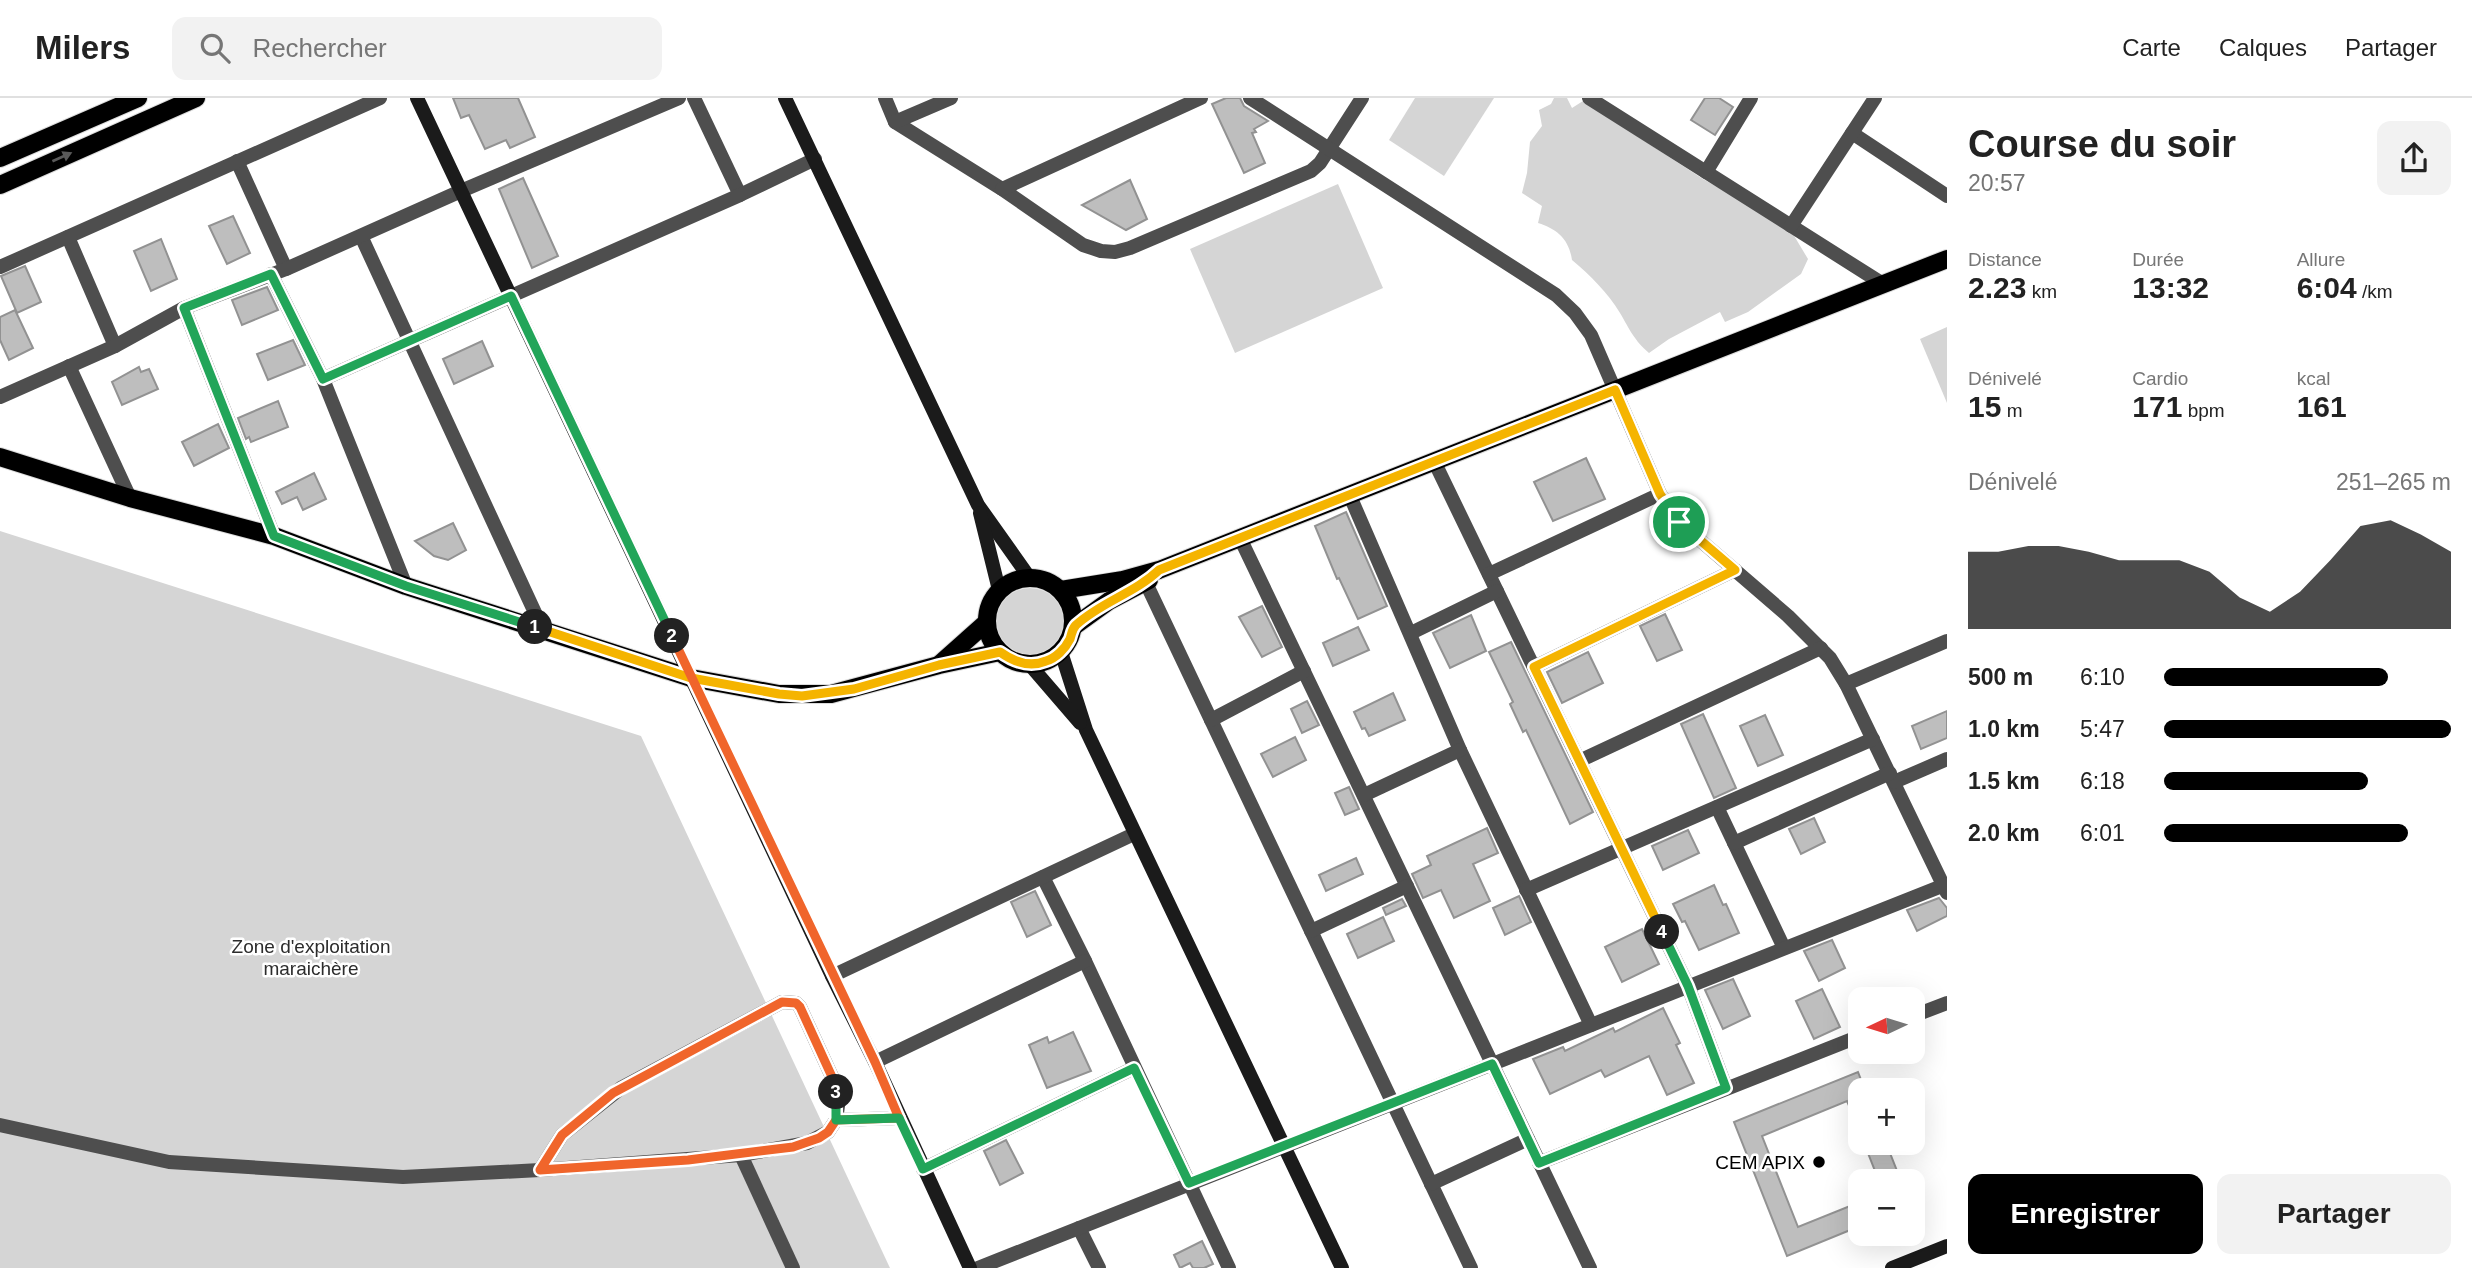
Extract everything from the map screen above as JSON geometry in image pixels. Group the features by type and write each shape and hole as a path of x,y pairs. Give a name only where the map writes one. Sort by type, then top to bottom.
{"main road":[{"path":"0,158 138,98"},
{"path":"0,185 196,98"},
{"path":"1073,627 1109,601 1152,577 1241,538 1947,259"},
{"path":"0,457 130,498 274,536 406,586 691,678 802,696 854,689 939,665 1000,652"},
{"path":"1029,577 1046,580 1060,590 1069,601 1073,613 1069,640 1061,652 1047,661 1031,665 1014,662 1000,652 990,638 987,622 990,605 999,590 1013,581 1029,577"},
{"path":"1060,590 1152,577"},
{"path":"939,665 987,622"}],"street":[{"path":"0,267 380,98"},
{"path":"417,98 875,1062 970,1268"},
{"path":"0,397 115,346 184,308 286,269 679,98"},
{"path":"694,98 740,195"},
{"path":"785,98 978,505 1029,577"},
{"path":"885,98 895,122 1002,189 1083,245 1115,252 1311,171 1329,149 1362,98"},
{"path":"895,122 951,98"},
{"path":"1002,189 1201,98"},
{"path":"978,1268 1784,948 1946,887 1846,684 1830,657 1788,616 1679,522 1660,494 1591,335 1575,313 1556,295 1251,98"},
{"path":"1589,98 1883,284"},
{"path":"1706,172 1751,98"},
{"path":"1791,226 1875,98"},
{"path":"1852,133 1947,196"},
{"path":"323,379 740,195 814,159"},
{"path":"237,161 286,269"},
{"path":"361,236 543,630"},
{"path":"68,237 115,346"},
{"path":"271,274 323,379 406,586"},
{"path":"184,308 274,536"},
{"path":"69,366 130,498"},
{"path":"1434,461 1688,986 1726,1088"},
{"path":"1489,573 1660,494"},
{"path":"1350,496 1460,750 1591,1025"},
{"path":"978,505 999,590"},
{"path":"1241,538 1590,1268"},
{"path":"1534,667 1735,570"},
{"path":"1152,577 1211,720 1471,1268"},
{"path":"1411,633 1497,591"},
{"path":"1846,684 1947,641"},
{"path":"1579,761 1821,648"},
{"path":"1061,652 1086,730 1342,1268"},
{"path":"1031,665 1086,730"},
{"path":"1211,720 1304,671"},
{"path":"1526,890 1873,739"},
{"path":"1364,796 1460,750"},
{"path":"1734,843 1892,777 1947,759"},
{"path":"1717,807 1784,948"},
{"path":"832,976 1134,834"},
{"path":"1043,877 1229,1268"},
{"path":"1311,931 1407,886"},
{"path":"875,1062 1085,961"},
{"path":"0,1125 169,1162 403,1177 540,1170 741,1155 807,1143 828,1132 836,1120 837,1093 806,1019 796,1003 782,1002 613,1093 562,1135 540,1170"},
{"path":"1925,1011 1947,1003"},
{"path":"1539,1163 1848,1041"},
{"path":"923,1169 1134,1068"},
{"path":"836,1120 899,1118"},
{"path":"1431,1184 1528,1139"},
{"path":"741,1155 793,1268"},
{"path":"1079,1228 1099,1268"},
{"path":"1892,1268 1945,1252"}],"green space":[{"path":"1415,98 1494,98 1444,176 1389,140"},
{"path":"1554,98 1567,98 1572,108 1583,101 1703,179 1770,217 1793,234 1808,259 1801,274 1748,312 1725,322 1720,312 1669,339 1649,353 1636,339 1604,291 1572,260 1568,246 1561,236 1538,223 1542,206 1522,193 1530,142 1542,126 1539,110 1551,104"},
{"path":"1338,184 1383,288 1235,353 1190,249"},
{"path":"1947,327 1947,403 1920,339"},
{"name":"Zone d'exploitation maraichère","path":"0,531 641,736 890,1268 0,1268"},
{"path":"1037,588 1058,603 1064,615 1062,635 1054,646 1037,656 1023,656 1006,646 998,635 996,615 1006,598 1017,590"}],"building":[{"path":"453,98 518,98 535,137 510,148 506,140 485,149 469,115 461,118"},
{"path":"1226,98 1240,98 1244,106 1268,121 1252,133 1265,163 1244,173 1212,104"},
{"path":"1705,98 1719,98 1733,107 1715,135 1691,120"},
{"path":"523,178 558,256 532,268 499,189"},
{"path":"1130,180 1147,219 1126,230 1082,205"},
{"path":"233,216 250,253 227,264 209,226"},
{"path":"161,239 177,279 151,291 134,251"},
{"path":"25,266 41,302 17,313 1,276"},
{"path":"267,287 278,310 242,325 232,300"},
{"path":"15,310 33,348 9,360 0,340 0,317"},
{"path":"293,340 305,365 268,380 257,354"},
{"path":"482,341 493,366 454,384 443,359"},
{"path":"139,367 141,372 149,369 158,389 122,405 112,382"},
{"path":"278,401 288,427 251,442 249,437 246,439 238,418"},
{"path":"218,424 229,448 194,466 182,442"},
{"path":"1586,458 1605,499 1553,521 1534,482"},
{"path":"314,473 326,499 303,510 297,497 282,504 276,492"},
{"path":"1346,512 1387,606 1358,619 1339,578 1337,579 1315,526"},
{"path":"453,523 466,550 448,560 434,556 415,541"},
{"path":"1262,606 1282,647 1262,657 1239,617"},
{"path":"1665,614 1682,650 1657,661 1640,626"},
{"path":"1471,615 1486,651 1450,668 1433,633"},
{"path":"1358,627 1369,650 1333,666 1323,643"},
{"path":"1511,642 1593,812 1570,824 1526,730 1523,732 1510,704 1513,702 1489,652"},
{"path":"1588,652 1603,683 1562,703 1547,672"},
{"path":"1393,693 1405,720 1369,736 1365,728 1362,729 1354,712"},
{"path":"1307,701 1319,725 1302,733 1291,709"},
{"path":"1947,711 1947,738 1921,749 1912,726"},
{"path":"1703,714 1736,788 1714,798 1681,724"},
{"path":"1765,715 1783,755 1758,766 1740,726"},
{"path":"1295,737 1306,760 1273,777 1261,754"},
{"path":"1349,787 1359,809 1345,815 1335,793"},
{"path":"1814,818 1825,842 1801,854 1789,829"},
{"path":"1487,828 1498,853 1473,864 1490,901 1454,918 1441,890 1423,898 1412,874 1431,865 1427,856"},
{"path":"1688,830 1699,853 1663,870 1652,846"},
{"path":"1356,858 1363,874 1326,891 1319,875"},
{"path":"1714,885 1739,933 1699,950 1673,904"},
{"path":"1035,891 1051,925 1027,937 1011,902"},
{"path":"1519,896 1531,922 1505,935 1493,908"},
{"path":"1939,898 1947,908 1947,916 1917,931 1907,910"},
{"path":"1402,899 1406,906 1386,915 1383,908"},
{"path":"1383,917 1394,941 1358,958 1347,934"},
{"path":"1642,929 1659,964 1622,982 1605,947"},
{"path":"1832,940 1845,968 1819,981 1804,951"},
{"path":"1733,979 1750,1016 1723,1029 1705,990"},
{"path":"1822,989 1840,1027 1814,1039 1796,1001"},
{"path":"1663,1008 1680,1043 1676,1045 1694,1083 1667,1095 1649,1056 1605,1077 1601,1070 1550,1094 1533,1059 1563,1047 1565,1051 1613,1028 1615,1032"},
{"path":"1073,1032 1091,1071 1047,1088 1029,1045 1047,1037 1049,1043"},
{"path":"1858,1072 1860,1078 1848,1078 1848,1103 1847,1101 1762,1136 1798,1227 1848,1207 1848,1231 1787,1256 1734,1122"},
{"path":"1006,1140 1023,1173 1000,1185 984,1151"},
{"path":"1869,1155 1891,1155 1896,1169 1874,1169"},
{"path":"1202,1241 1213,1264 1204,1268 1193,1268 1190,1263 1180,1268 1174,1255"}],"place":[{"name":"CEM APIX","path":"1819,1162"}],"route":[{"path":"1679,522 1660,494 1615,390 1159,570 1146,583 1109,601 1073,627 1061,652 1047,661 1031,665 1014,662 1000,652 831,694 779,694 691,678 406,586 274,536 184,308 271,274 323,379 511,296 691,678 832,976 875,1062 899,1118 836,1120 828,1132 807,1143 741,1155 540,1170 562,1135 613,1093 782,1002 789,1001 800,1007 833,1079 837,1093 836,1120 868,1119 899,1118 923,1169 1134,1068 1189,1183 1492,1064 1539,1163 1726,1088 1688,986 1534,667 1735,570 1679,522"}]}
